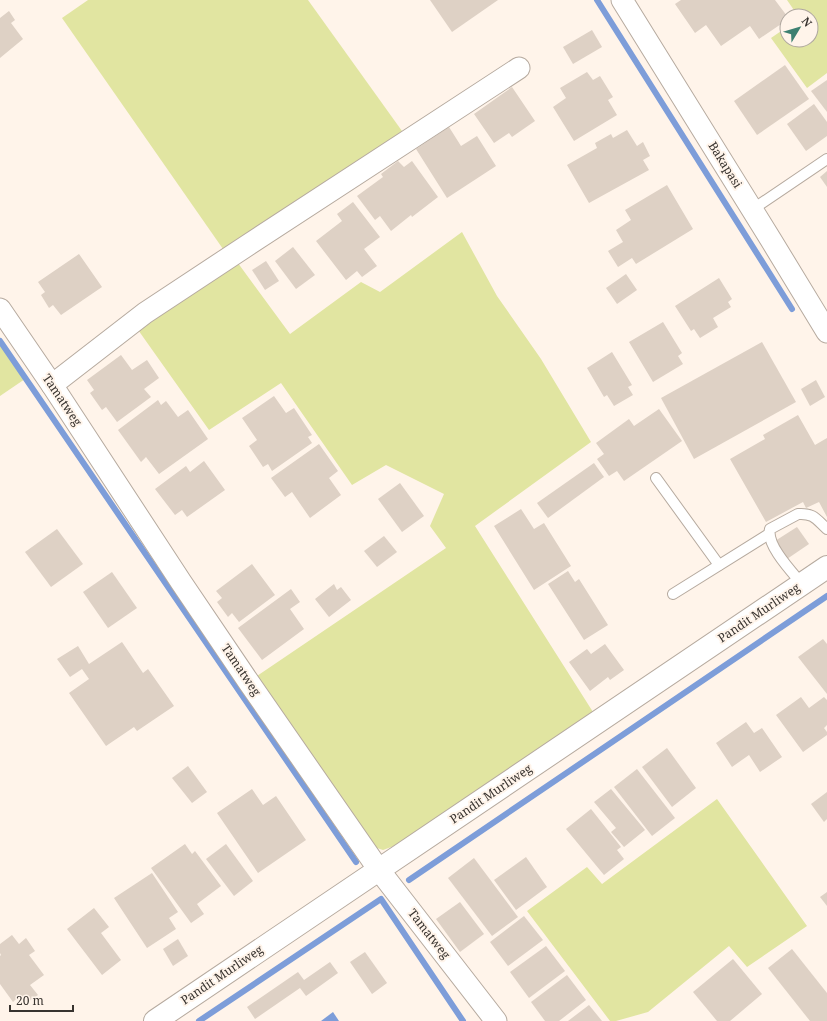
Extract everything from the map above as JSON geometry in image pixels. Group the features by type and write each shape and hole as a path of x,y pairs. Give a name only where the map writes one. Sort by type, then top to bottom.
{"street":[{"name":"Bakapasi","path":"622,0 827,332"},
{"path":"52,385 145,313 519,68"},
{"name":"Tamatweg","path":"0,309 52,385 220,640 379,870 496,1021"},
{"name":"Pandit Murliweg","path":"155,1021 827,567"}],"lane":[{"path":"753,210 827,159"},
{"path":"656,478 719,565"},
{"path":"802,584 770,540 770,529 798,514 803,514 812,515 827,529"},
{"path":"673,594 769,534"}],"green space":[{"path":"88,0 308,0 402,131 376,152 223,249 62,18"},
{"path":"787,0 827,0 827,73 807,88 771,38 779,32 779,48 819,48 819,8 792,8"},
{"path":"462,232 497,296 541,359 591,442 475,526 593,712 394,846 383,850 374,847 254,678 446,548 430,526 444,494 386,465 352,485 281,383 209,430 136,327 235,259 290,334 361,282 380,292"},
{"path":"0,341 25,379 0,396"},
{"path":"717,799 807,926 747,967 729,946 648,1012 616,1021 610,1021 527,911 587,867 602,884"}],"water":[{"path":"333,1012 339,1021 321,1021"}],"building":[{"path":"430,0 498,0 452,32"},
{"path":"681,0 775,0 781,8 779,8 779,25 759,39 750,26 721,46 706,25 695,33 675,4"},
{"path":"9,11 15,20 11,23 23,39 0,58 0,18"},
{"path":"592,30 602,47 573,64 563,47"},
{"path":"785,65 809,99 757,135 734,101"},
{"path":"587,72 593,80 600,76 613,97 608,100 617,115 574,141 553,107 566,98 560,88"},
{"path":"827,80 827,112 811,91"},
{"path":"512,87 535,121 512,137 509,133 494,143 474,114"},
{"path":"814,104 827,122 827,136 806,151 787,124"},
{"path":"449,127 461,146 477,136 496,166 447,198 416,149"},
{"path":"627,130 637,146 643,142 650,156 643,160 649,170 589,203 567,165 597,148 595,143 611,134 613,138"},
{"path":"398,161 404,167 412,161 438,197 412,217 411,215 391,231 380,216 375,220 357,196 383,177 381,174"},
{"path":"827,171 827,187 820,177"},
{"path":"667,185 693,229 636,264 632,258 618,267 608,251 623,242 616,230 631,220 625,210"},
{"path":"353,202 380,237 364,249 377,266 362,277 357,271 346,280 316,241 342,221 337,214"},
{"path":"293,247 315,275 296,289 275,261"},
{"path":"79,254 102,287 61,315 53,305 49,308 41,295 45,292 38,282"},
{"path":"266,261 279,281 265,290 252,270"},
{"path":"626,274 637,290 617,304 606,288"},
{"path":"719,278 732,299 728,302 731,307 713,318 718,327 700,338 694,329 691,331 675,306"},
{"path":"663,322 682,353 678,356 683,364 653,382 629,342"},
{"path":"762,342 796,402 694,459 661,398"},
{"path":"612,352 632,385 628,387 633,395 614,406 607,395 604,397 587,368"},
{"path":"121,355 132,370 147,360 159,378 144,389 151,397 117,422 106,407 102,410 90,393 94,390 87,380"},
{"path":"816,380 825,397 810,406 801,389"},
{"path":"274,396 286,413 294,408 312,435 308,437 312,443 272,471 268,464 263,467 249,446 257,440 242,418"},
{"path":"158,400 161,405 166,401 178,417 188,410 208,439 159,474 146,457 141,462 118,430"},
{"path":"659,409 682,441 624,481 617,471 609,476 597,459 604,454 596,443 629,419 634,426"},
{"path":"798,415 815,445 827,438 827,517 819,502 806,508 803,502 766,522 730,459 765,439 763,435"},
{"path":"319,444 338,471 329,478 341,495 310,518 292,492 285,497 271,478"},
{"path":"204,461 225,490 187,517 182,510 175,515 155,489 186,466 190,472"},
{"path":"594,463 604,477 548,518 537,503"},
{"path":"400,483 424,516 402,532 378,499"},
{"path":"521,509 534,529 544,523 571,566 534,590 494,526"},
{"path":"797,527 809,544 787,559 775,541"},
{"path":"57,529 83,564 51,587 25,552"},
{"path":"384,536 397,552 377,567 364,551"},
{"path":"252,564 275,595 239,622 232,613 228,617 217,602 222,598 216,591"},
{"path":"568,571 575,582 579,579 608,625 584,640 548,584"},
{"path":"112,572 137,608 108,628 83,592"},
{"path":"334,584 337,590 341,587 351,600 329,617 315,599"},
{"path":"291,589 300,602 290,609 304,629 262,660 238,628"},
{"path":"823,639 827,644 827,694 798,657"},
{"path":"122,642 143,673 148,669 174,706 137,731 134,727 106,746 69,693 89,679 82,669 70,677 57,659 78,646 89,664"},
{"path":"605,644 624,670 610,680 608,677 590,691 569,662 587,649 591,654"},
{"path":"801,697 809,708 824,697 827,700 827,725 824,728 827,735 803,752 776,715"},
{"path":"746,722 754,733 762,728 782,757 760,772 749,755 732,767 716,743"},
{"path":"667,748 696,788 672,807 642,767"},
{"path":"188,766 207,792 192,803 172,778"},
{"path":"637,769 675,818 652,836 614,787"},
{"path":"252,789 263,805 276,796 306,840 258,873 217,813"},
{"path":"611,789 645,830 624,847 611,832 616,828 594,802"},
{"path":"827,792 827,819 824,822 811,804"},
{"path":"591,809 621,847 617,850 624,859 604,875 566,829"},
{"path":"185,844 192,854 195,851 221,886 197,904 204,914 191,923 151,868"},
{"path":"226,844 253,881 234,896 206,859"},
{"path":"526,857 547,887 516,910 494,880"},
{"path":"474,858 518,917 492,936 448,878"},
{"path":"152,873 178,912 169,918 176,929 147,948 114,898"},
{"path":"827,892 827,906 820,897"},
{"path":"460,902 484,934 460,952 436,919"},
{"path":"94,908 109,927 101,933 121,960 102,975 67,929"},
{"path":"524,916 543,940 508,966 490,942"},
{"path":"12,935 19,944 26,938 35,951 29,955 44,975 30,985 38,995 25,1004 19,996 13,1002 0,984 0,944"},
{"path":"178,939 188,956 173,966 163,949"},
{"path":"546,946 565,971 529,998 510,972"},
{"path":"792,949 827,993 827,1021 810,1021 768,968"},
{"path":"365,952 387,983 372,994 350,962"},
{"path":"733,959 762,994 730,1021 717,1021 693,992"},
{"path":"330,962 338,973 306,996 300,988 255,1019 247,1007 298,972 304,980"},
{"path":"567,975 586,1000 559,1021 545,1021 531,1002"},
{"path":"589,1005 602,1021 568,1021"}],"waterway":[{"path":"597,0 792,309"},
{"path":"0,341 356,862"},
{"path":"409,880 827,596"},
{"path":"199,1021 381,899 463,1021"}]}
